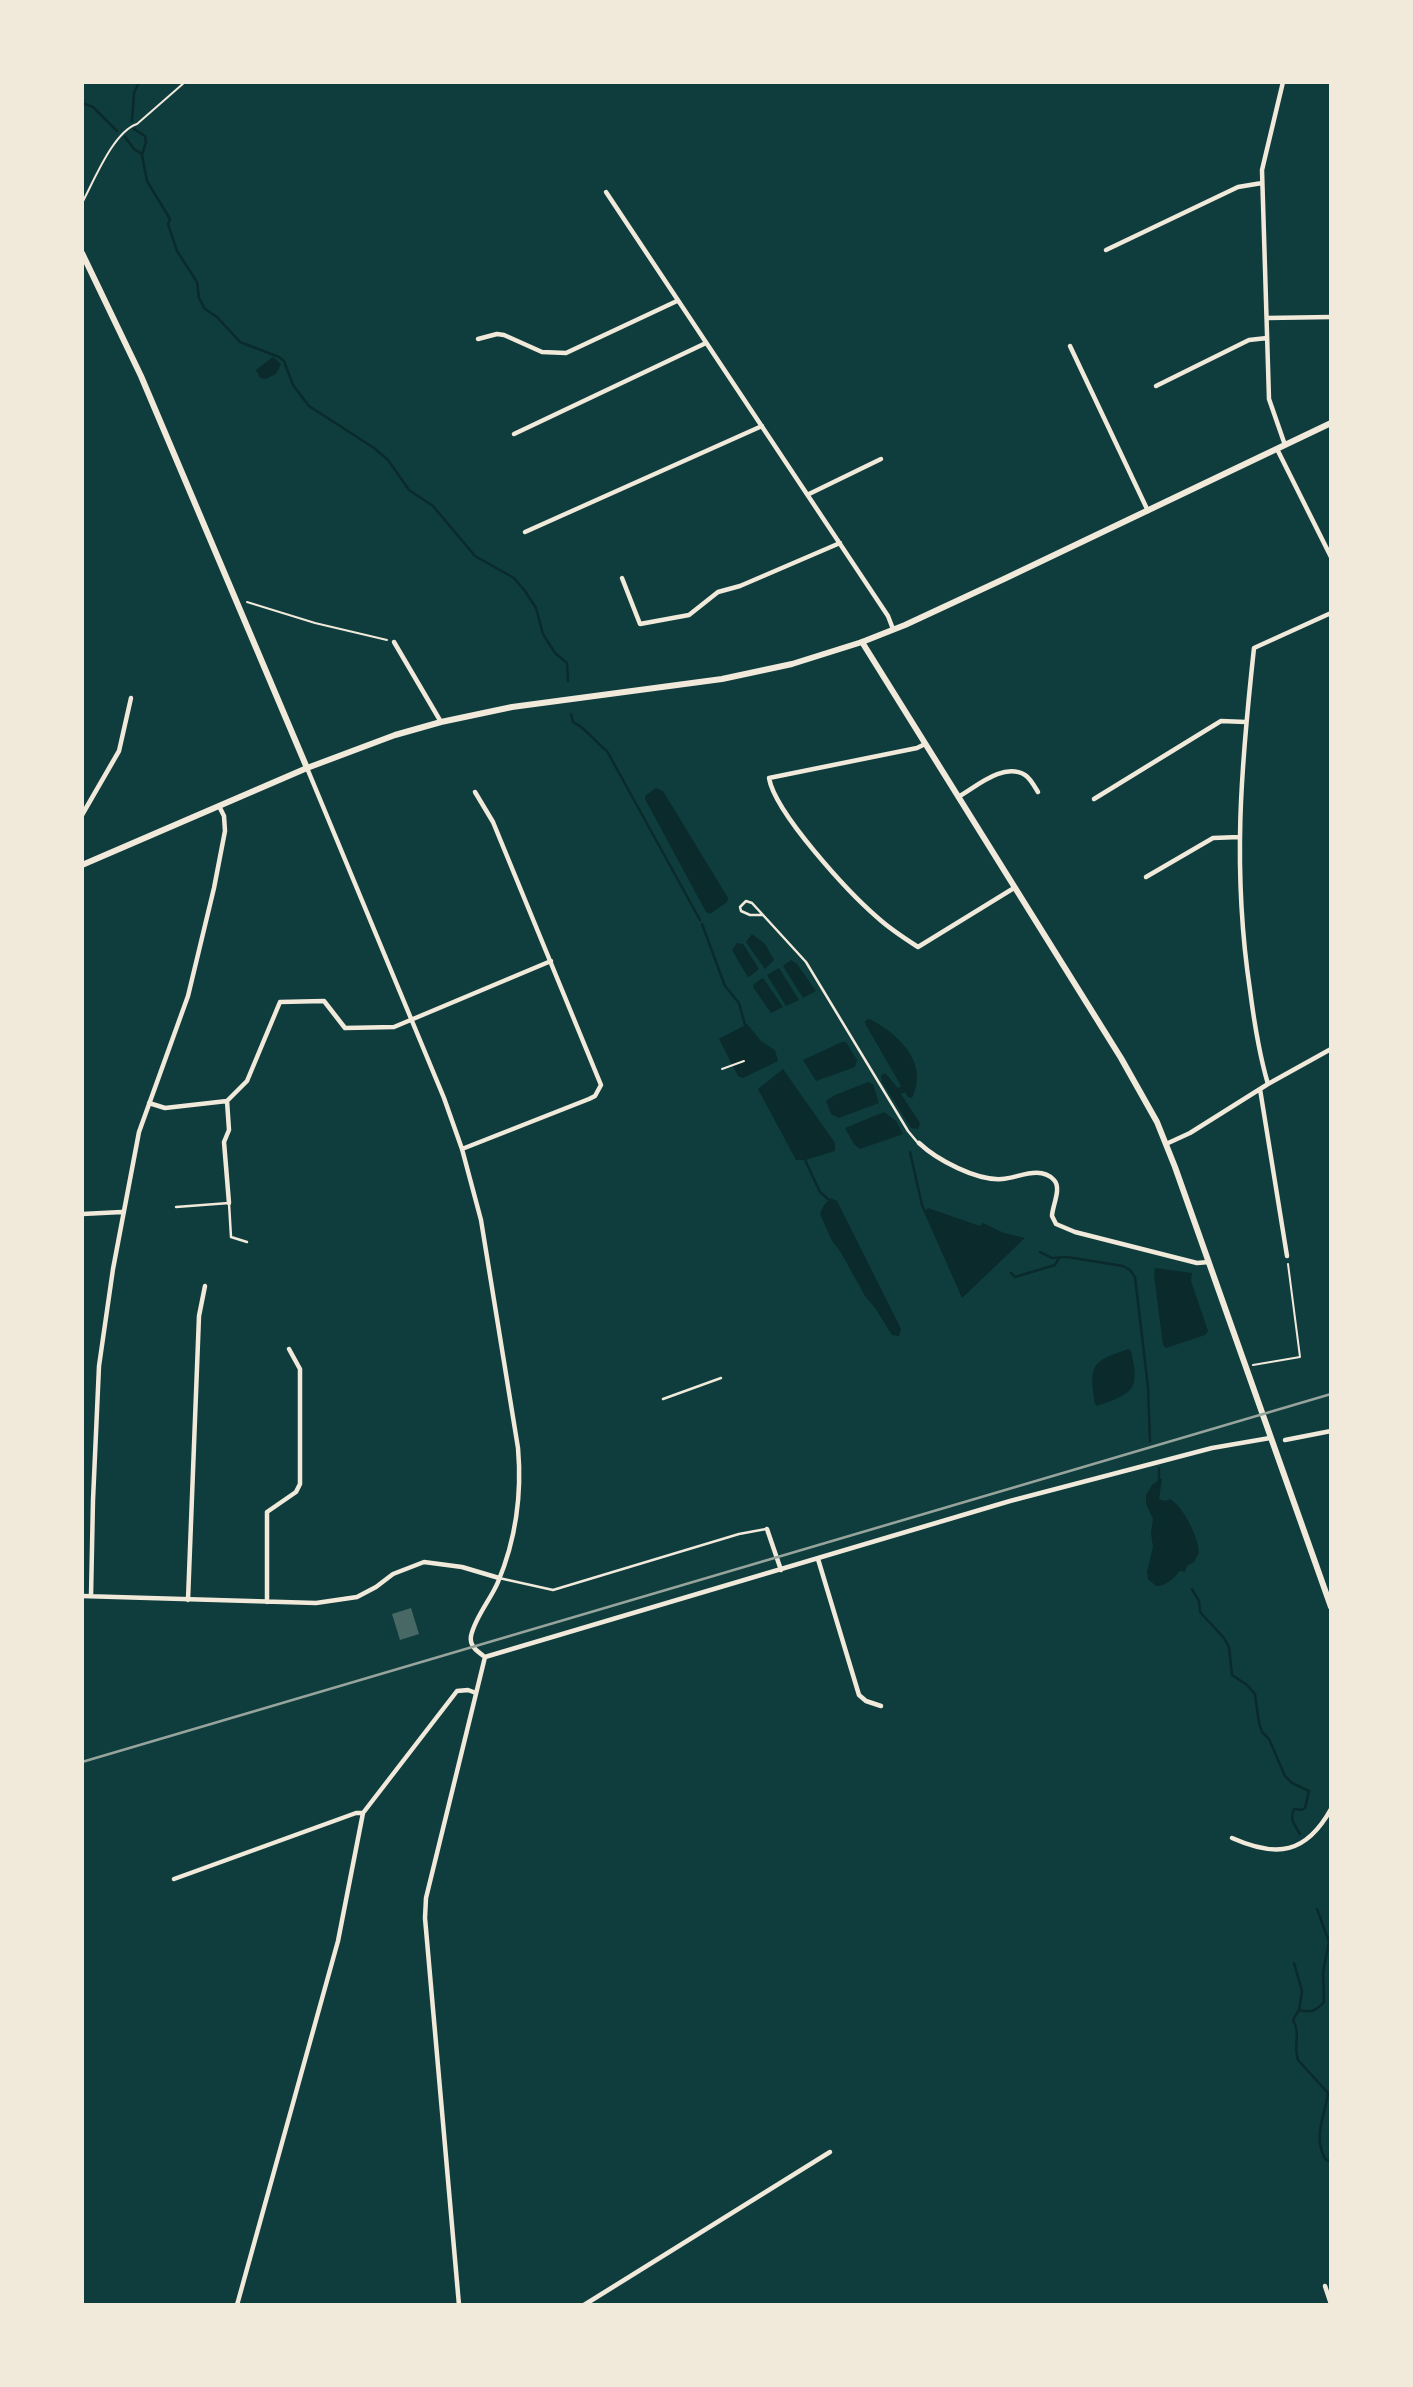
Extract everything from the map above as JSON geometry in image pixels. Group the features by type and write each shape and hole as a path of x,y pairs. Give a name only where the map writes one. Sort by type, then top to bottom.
{"street":[{"path":"1283,82 1262,164 1262,183 1270,407 1285,445"},
{"path":"1106,250 1238,187 1262,183"},
{"path":"606,192 808,494 888,616 894,630"},
{"path":"82,253 145,386 236,598 462,1149 481,1220 521,1479 519,1503 499,1578 471,1635 474,1647 485,1657"},
{"path":"478,339 504,335 542,352 566,354 678,301"},
{"path":"1267,318 1331,317"},
{"path":"1156,386 1250,340 1267,338"},
{"path":"514,434 706,343"},
{"path":"1070,346 1148,511"},
{"path":"82,865 307,768 395,735 512,707 722,679 792,663 862,642 894,630 1331,423"},
{"path":"525,532 762,426"},
{"path":"1277,449 1331,557"},
{"path":"808,494 881,459"},
{"path":"622,578 640,624 689,615 718,592 740,586 840,543"},
{"path":"1268,1084 1254,1018 1243,941 1239,837 1241,778 1254,648 1331,613"},
{"path":"394,642 441,722"},
{"path":"862,642 1141,1091 1166,1143 1331,1607"},
{"path":"82,815 119,751 130,712 131,698"},
{"path":"1094,799 1221,721 1246,722"},
{"path":"925,744 867,760 769,778 771,791 780,808 833,872 878,919 918,947 1014,888"},
{"path":"958,797 1000,773 1012,770 1027,775 1038,792"},
{"path":"462,1149 589,1099 599,1091 600,1078 493,822 475,792"},
{"path":"91,1596 99,1366 122,1212 139,1132 188,996 201,942 225,831 224,816 219,806"},
{"path":"1146,877 1213,838 1239,837"},
{"path":"149,1103 164,1108 228,1101 247,1081 280,1002 324,1001 345,1028 394,1027 551,961"},
{"path":"1166,1143 1190,1133 1268,1084 1331,1049"},
{"path":"1260,1089 1287,1256"},
{"path":"228,1101 229,1130 224,1142 229,1203"},
{"path":"919,1143 931,1154 982,1177 1001,1180 1033,1173 1051,1177 1055,1180 1057,1189 1053,1220 1067,1229 1197,1263 1209,1262"},
{"path":"82,1214 122,1212"},
{"path":"188,1600 199,1316 205,1286"},
{"path":"267,1602 267,1512 296,1492 300,1484 300,1369 289,1349"},
{"path":"1285,1440 1331,1432"},
{"path":"485,1657 1010,1501 1212,1448 1270,1438"},
{"path":"767,1529 781,1570"},
{"path":"818,1559 859,1695 866,1701 881,1706"},
{"path":"82,1596 316,1603 357,1597 393,1574 424,1562 462,1567 499,1578"},
{"path":"459,2305 427,1941 426,1898 485,1657"},
{"path":"237,2305 338,1941 363,1813 457,1691 477,1693"},
{"path":"1232,1838 1247,1845 1279,1851 1298,1846 1312,1836 1331,1809"},
{"path":"174,1879 356,1813 363,1813"},
{"path":"584,2305 830,2152"},
{"path":"1325,2287 1331,2304"}],"lane":[{"path":"763,915 746,915 740,907 749,901 763,915 806,962 908,1131 919,1143"},
{"path":"176,1207 229,1203 231,1237 247,1242"},
{"path":"663,1399 721,1378"},
{"path":"499,1578 553,1590 739,1534 767,1529"}],"path":[{"path":"82,203 127,127 137,124 185,82"},
{"path":"236,598 315,623 394,642"},
{"path":"722,1069 744,1061"},
{"path":"1246,1368 1300,1357 1287,1256"}],"water":[{"path":"273,357 281,364 276,374 266,379 260,378 256,370"},
{"path":"656,788 663,791 728,898 727,902 710,914 706,912 645,799 645,796"},
{"path":"752,934 765,944 774,960 765,969 746,942"},
{"path":"737,943 743,944 759,969 749,977 732,950"},
{"path":"791,960 797,964 816,991 803,998 783,966"},
{"path":"779,968 799,1000 786,1006 767,975"},
{"path":"763,978 783,1007 771,1013 753,987"},
{"path":"869,1019 900,1041 914,1061 917,1085 912,1098 905,1092 901,1094 920,1123 918,1129 911,1128 882,1082 881,1076 885,1073 898,1088 901,1086 866,1025 865,1021"},
{"path":"747,1024 761,1041 775,1050 778,1061 743,1078 738,1076 719,1039"},
{"path":"846,1042 857,1060 855,1067 816,1081 803,1060"},
{"path":"783,1069 835,1143 835,1151 796,1160 758,1089"},
{"path":"868,1082 873,1084 879,1103 839,1118 831,1114 826,1101"},
{"path":"884,1112 896,1121 903,1134 860,1149 845,1128"},
{"path":"831,1198 837,1201 901,1329 899,1336 892,1335 832,1241 820,1214"},
{"path":"928,1208 1025,1238 962,1298 924,1212"},
{"path":"1155,1268 1192,1273 1191,1281 1208,1331 1205,1335 1166,1348 1163,1345"},
{"path":"1129,1349 1135,1374 1131,1388 1119,1397 1097,1406 1092,1381 1096,1366 1107,1357"},
{"path":"1160,1479 1159,1499 1170,1499 1180,1508 1193,1531 1199,1553 1185,1572 1180,1571 1166,1583 1156,1586 1148,1579 1147,1572 1153,1547 1153,1519 1146,1504 1146,1495"}],"building":[{"path":"411,1608 419,1634 400,1640 392,1614"}],"waterway":[{"path":"132,121 134,93 139,82"},
{"path":"82,103 93,107 117,131"},
{"path":"134,129 145,136 142,155 147,181 170,219 168,224 177,251 197,282 199,298 205,309 217,317 240,342 284,361 293,385 309,406 374,448 388,460 409,490 433,506 475,556 514,578 536,608 543,634 555,653 567,663 568,681"},
{"path":"125,137 134,149 142,154"},
{"path":"571,714 573,722 607,751 700,920"},
{"path":"702,924 725,986 739,1003 745,1025"},
{"path":"910,1152 925,1212"},
{"path":"806,1157 820,1192 828,1199"},
{"path":"1040,1252 1052,1258 1067,1257 1123,1266 1135,1277 1148,1387 1150,1441"},
{"path":"1011,1273 1015,1277 1055,1265 1059,1258"},
{"path":"1159,1468 1159,1482"},
{"path":"1192,1589 1199,1601 1200,1612 1229,1647 1232,1675 1255,1694 1262,1732 1269,1739 1285,1776 1292,1783 1309,1791 1305,1808 1294,1809 1292,1816 1300,1834"},
{"path":"1299,2010 1313,2010 1324,2002 1323,1972 1329,1942 1317,1909"},
{"path":"1294,1963 1302,1991 1299,2010 1293,2020 1297,2055 1298,2060 1328,2093 1320,2143 1326,2160 1331,2161"}],"railway":[{"path":"82,1762 1331,1394"}]}
